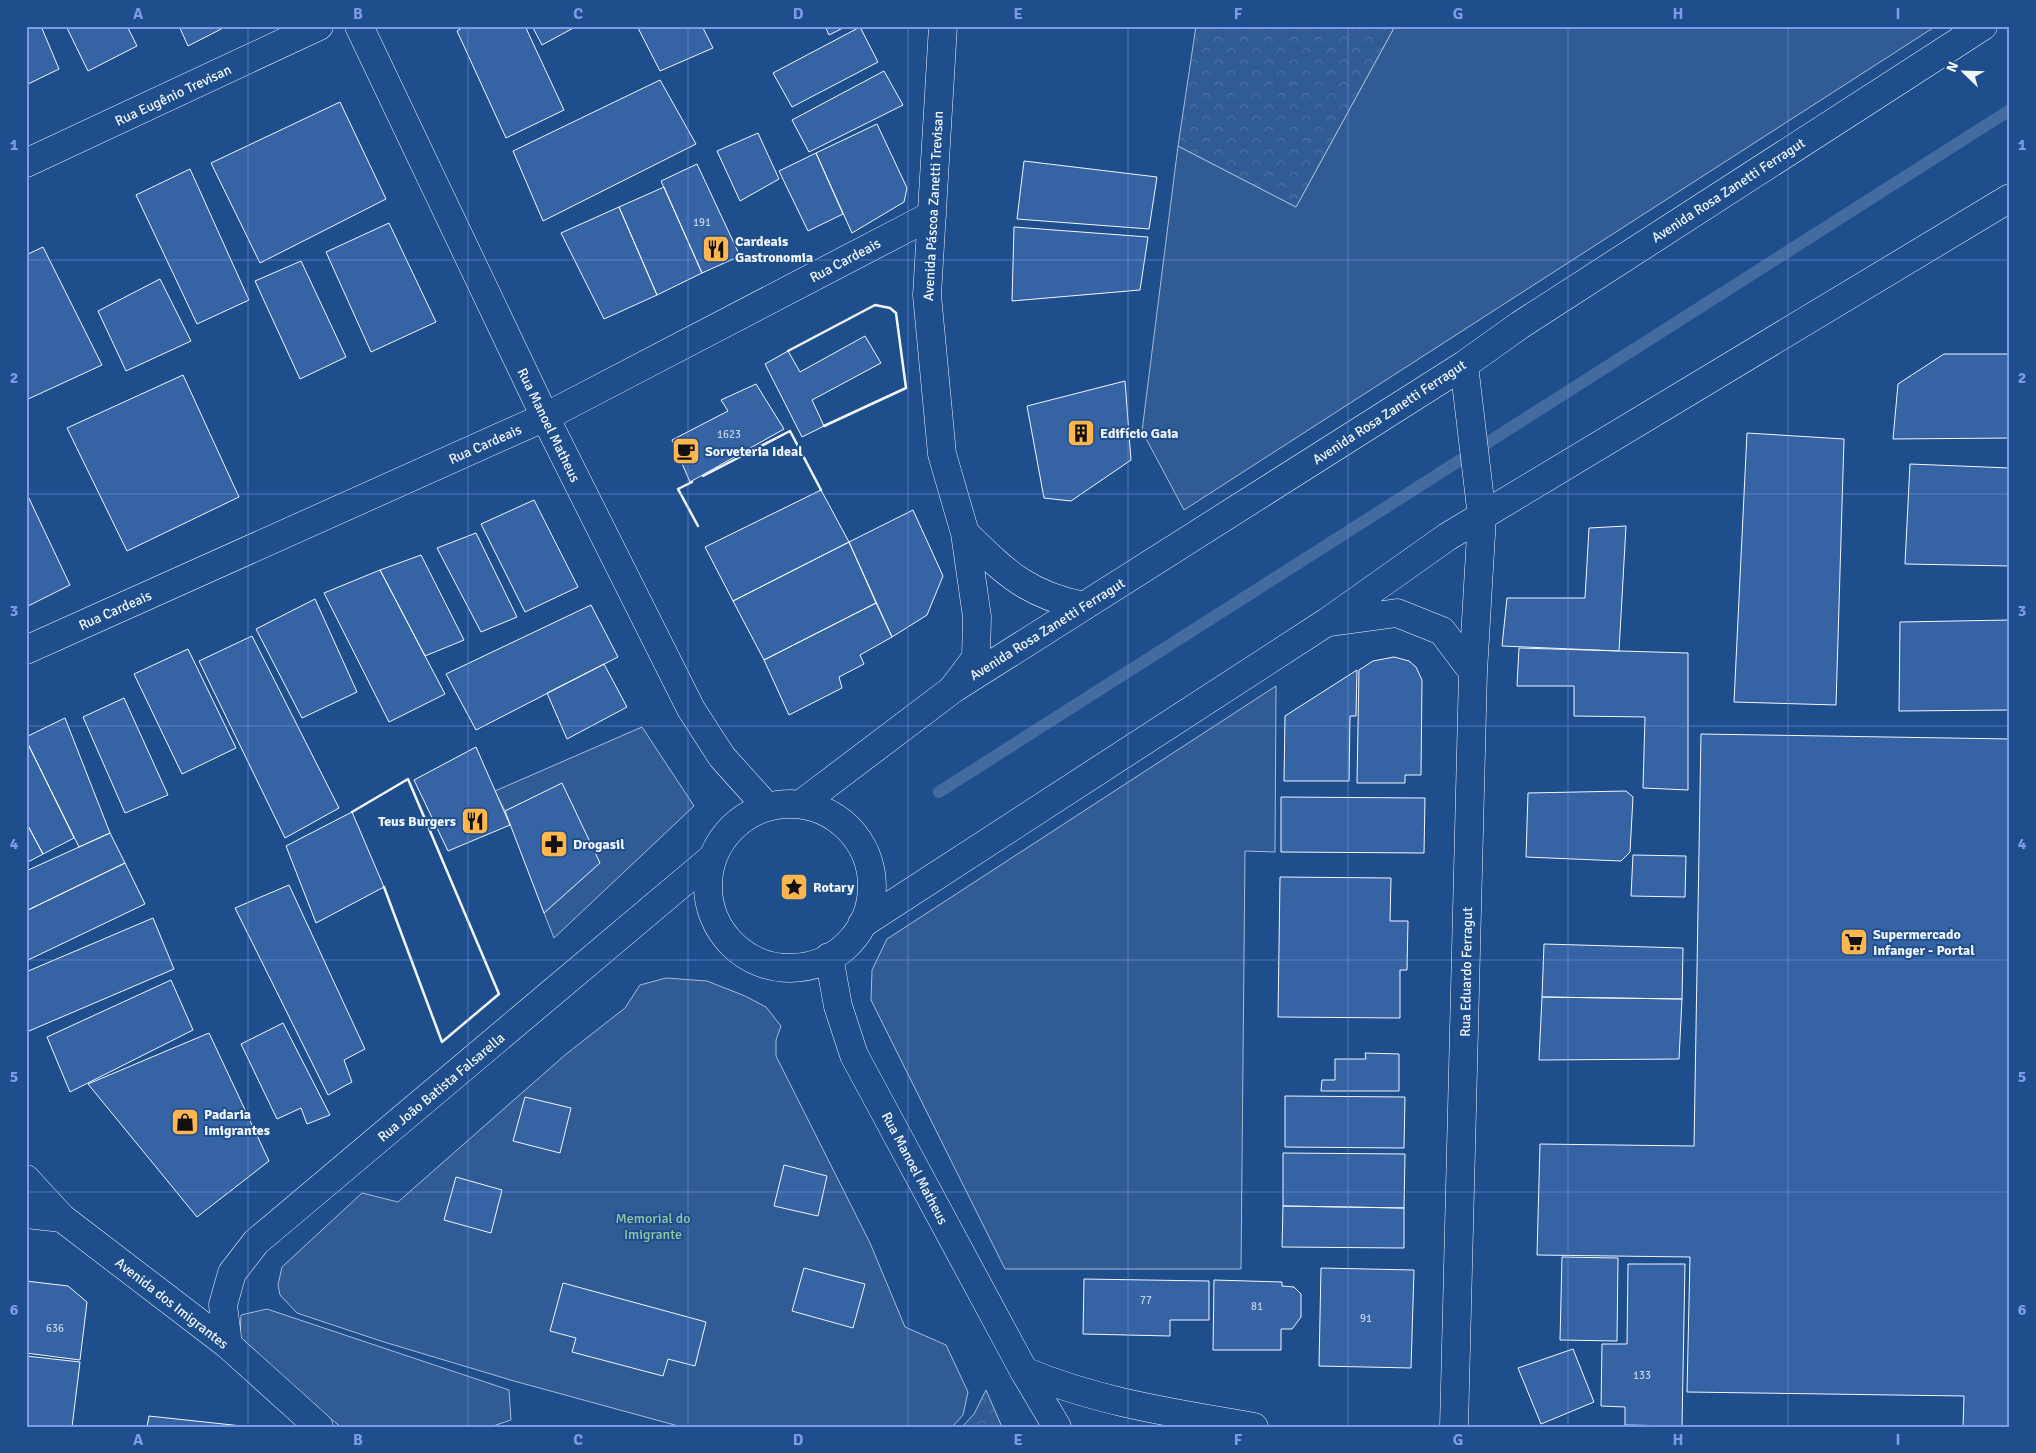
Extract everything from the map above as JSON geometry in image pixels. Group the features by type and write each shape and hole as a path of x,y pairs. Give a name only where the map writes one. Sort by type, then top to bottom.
{"main road":[{"name":"Rua Eugênio Trevisan","path":"26,164 319,26"},
{"name":"Rua Manoel Matheus","path":"358,26 545,418 690,709 722,758 767,807"},
{"name":"Avenida Páscoa Zanetti Trevisan","path":"943,26 928,295 942,454 965,533 977,617 976,658 953,688"},
{"name":"Avenida Rosa Zanetti Ferragut","path":"801,804 953,688 1464,365 1520,325 1983,26"},
{"path":"862,924 1327,622 1447,537 2010,198"},
{"name":"Rua Cardeais","path":"26,650 545,418 932,215"},
{"name":"Rua Eduardo Ferragut","path":"1454,1427 1473,672 1482,517 1464,365"},
{"name":"Avenida Páscoa Zanetti Trevisan","path":"965,533 1022,585 1057,601 1084,606"},
{"path":"1327,622 1397,613 1442,631 1473,672"},
{"path":"801,804 827,812 848,828 863,849 871,874 871,899 862,924 850,942 828,957 813,965 790,968 768,966 748,957 730,943 717,925 709,903 708,881 712,858 724,836 744,817 767,807 801,804"},
{"name":"Rua João Batista Falsarella","path":"228,1345 223,1306 232,1273 256,1242 712,858"},
{"name":"Rua Manoel Matheus","path":"828,957 838,1006 854,1055 1024,1371 1057,1427"},
{"name":"Avenida dos Imigrantes","path":"26,1179 62,1218 228,1345 319,1427"},
{"path":"26,1214 62,1218"},
{"path":"1024,1371 1060,1387 1110,1401 1254,1427"}],"shaded area":[{"path":"1395,26 1568,26 1574,28 1576,26 1936,26 1184,510 1142,431 1178,146 1296,207"},
{"path":"1276,686 1275,852 1245,851 1241,1269 1005,1269 871,1000 872,970 887,939"},
{"path":"642,727 694,806 554,938 544,913 562,784 505,811 495,791"},
{"name":"Memorial do Imigrante","path":"666,978 707,981 745,996 766,1007 781,1026 776,1040 776,1056 870,1243 905,1327 946,1345 968,1392 963,1415 952,1427 682,1427 514,1381 384,1342 297,1313 280,1295 278,1285 282,1267 362,1193 398,1202 565,1055 625,1008 640,985"},
{"path":"267,1309 509,1390 511,1420 490,1427 341,1427 301,1395 240,1339 241,1315"}],"green space":[{"path":"1196,26 1395,26 1296,207 1178,146"},
{"path":"986,1390 1002,1427 962,1427 974,1414"}],"building":[{"path":"26,26 41,26 59,69 26,85"},
{"path":"66,26 127,26 137,46 88,71"},
{"path":"179,26 227,26 188,46"},
{"path":"465,26 525,26 564,110 506,138 457,31"},
{"path":"532,26 577,26 542,45"},
{"path":"637,26 702,26 713,48 660,71"},
{"path":"825,26 847,26 829,35"},
{"path":"860,27 878,62 792,107 773,73"},
{"path":"884,71 903,105 809,152 792,120"},
{"path":"660,80 696,144 543,221 513,151"},
{"path":"340,102 386,199 260,263 211,163"},
{"path":"877,124 907,188 904,202 852,233 816,153"},
{"path":"758,133 779,179 740,201 717,151"},
{"path":"816,153 843,214 808,231 779,171"},
{"path":"1024,161 1157,177 1149,229 1017,219"},
{"path":"697,164 740,256 702,273 661,181"},
{"path":"190,169 249,300 197,324 136,195"},
{"path":"664,187 702,273 657,295 619,207"},
{"path":"619,207 657,295 604,319 561,233"},
{"path":"389,223 436,322 371,352 326,252"},
{"path":"1014,227 1148,237 1140,290 1012,301"},
{"path":"43,247 102,365 26,400 26,255"},
{"path":"301,261 346,357 300,379 255,281"},
{"path":"160,279 191,341 126,371 98,311"},
{"path":"865,336 881,363 812,400 824,426 802,437 765,364 788,351 800,372"},
{"path":"1944,354 2010,354 2010,438 1893,439 1898,384"},
{"path":"183,375 239,497 127,551 67,428"},
{"name":"Edifício Gaia","path":"1125,381 1131,460 1071,501 1044,498 1027,406"},
{"path":"756,384 784,429 690,482 672,440 728,411 721,400"},
{"path":"1747,433 1844,439 1836,705 1734,702"},
{"path":"1910,464 2010,468 2010,566 1905,564"},
{"path":"821,490 849,542 733,601 705,547"},
{"path":"26,492 70,585 26,607"},
{"path":"534,500 578,587 525,612 481,524"},
{"path":"913,510 943,576 927,615 892,637 849,542"},
{"path":"1626,526 1619,651 1502,646 1507,598 1585,598 1589,528"},
{"path":"476,533 517,617 481,632 437,548"},
{"path":"849,542 876,603 764,660 733,601"},
{"path":"421,555 464,640 425,656 380,570"},
{"path":"380,570 445,694 389,722 324,593"},
{"path":"315,599 357,692 302,718 256,629"},
{"path":"876,603 892,637 860,655 864,664 839,677 842,688 789,715 764,660"},
{"path":"591,605 618,657 476,730 446,674"},
{"path":"2010,620 2010,710 1899,711 1900,622"},
{"path":"252,636 339,808 285,838 199,661"},
{"path":"1519,648 1688,653 1688,790 1643,788 1645,717 1574,716 1574,686 1517,686"},
{"path":"188,649 236,748 182,774 134,674"},
{"path":"1394,657 1409,661 1416,667 1422,680 1421,775 1405,775 1405,783 1357,783 1359,670 1373,661"},
{"path":"604,664 627,707 567,739 547,693"},
{"path":"1357,670 1356,716 1350,716 1349,781 1284,781 1285,716"},
{"path":"124,698 168,795 125,813 83,717"},
{"path":"65,718 110,833 79,847 26,740 26,737"},
{"name":"Supermercado Infanger - Portal","path":"1701,734 2010,739 2010,1427 1963,1427 1964,1396 1687,1392 1690,1257 1537,1255 1540,1144 1694,1146"},
{"path":"26,740 74,838 43,854 26,822"},
{"path":"476,747 510,825 448,851 414,780"},
{"name":"Drogasil","path":"562,783 600,863 544,913 505,811"},
{"path":"1626,791 1633,797 1630,852 1621,861 1526,857 1528,793"},
{"path":"1281,797 1425,798 1424,853 1281,852"},
{"path":"352,812 384,887 316,923 286,846"},
{"path":"26,822 43,854 26,863"},
{"path":"110,833 125,863 26,911 26,871"},
{"path":"1633,855 1686,856 1685,897 1631,896"},
{"path":"125,863 145,904 26,961 26,911"},
{"path":"1280,877 1391,878 1390,921 1408,921 1407,970 1400,970 1400,1018 1278,1017"},
{"path":"289,885 365,1049 344,1060 352,1082 328,1095 235,908"},
{"path":"153,918 174,969 29,1031 26,1023 26,972"},
{"path":"1544,944 1683,948 1682,999 1542,997"},
{"path":"171,980 193,1030 70,1092 47,1037"},
{"path":"1542,997 1682,999 1679,1059 1539,1060"},
{"path":"283,1023 330,1115 307,1124 301,1108 277,1119 241,1044"},
{"name":"Padaria Imigrantes","path":"209,1033 269,1161 197,1217 88,1084"},
{"path":"1365,1053 1399,1054 1399,1091 1321,1091 1322,1080 1335,1080 1335,1059 1366,1059"},
{"path":"1285,1096 1405,1097 1404,1148 1285,1147"},
{"path":"525,1097 571,1108 560,1153 513,1141"},
{"path":"1283,1153 1405,1154 1404,1208 1283,1206"},
{"path":"784,1165 827,1176 818,1216 774,1206"},
{"path":"456,1177 502,1190 491,1233 444,1220"},
{"path":"1283,1206 1404,1208 1404,1248 1282,1247"},
{"path":"1562,1257 1618,1258 1617,1341 1560,1340"},
{"path":"1628,1264 1685,1264 1682,1426 1625,1425 1625,1407 1601,1406 1602,1344 1627,1344"},
{"path":"804,1268 865,1284 853,1328 792,1311"},
{"path":"1321,1268 1414,1270 1411,1368 1319,1366"},
{"path":"1084,1279 1209,1281 1209,1320 1170,1320 1170,1336 1083,1334"},
{"path":"1214,1280 1282,1282 1282,1286 1294,1287 1301,1294 1301,1317 1292,1329 1281,1329 1281,1350 1213,1350"},
{"path":"26,1281 68,1286 87,1302 80,1360 26,1353"},
{"path":"563,1283 706,1322 695,1366 668,1359 663,1376 572,1352 576,1338 550,1331"},
{"path":"1573,1349 1594,1402 1541,1424 1518,1368"},
{"path":"26,1356 80,1362 72,1427 26,1427"},
{"path":"149,1416 251,1427 147,1427"}],"waterway":[{"path":"939,792 2010,110"}],"wall":[{"path":"788,351 875,305 890,308 896,313 906,388 824,426"},
{"path":"703,476 790,431 821,490"},
{"path":"692,482 678,489 698,526"},
{"path":"352,812 408,779 499,994 442,1042 384,887"}],"place":[{"name":"Cardeais Gastronomia","path":"716,249"},
{"name":"Edifício Gaia","path":"1081,433"},
{"name":"Sorveteria Ideal","path":"686,451"},
{"name":"Teus Burgers","path":"475,821"},
{"name":"Drogasil","path":"554,844"},
{"name":"Rotary","path":"794,887"},
{"name":"Supermercado Infanger - Portal","path":"1854,942"},
{"name":"Padaria Imigrantes","path":"185,1122"}]}
